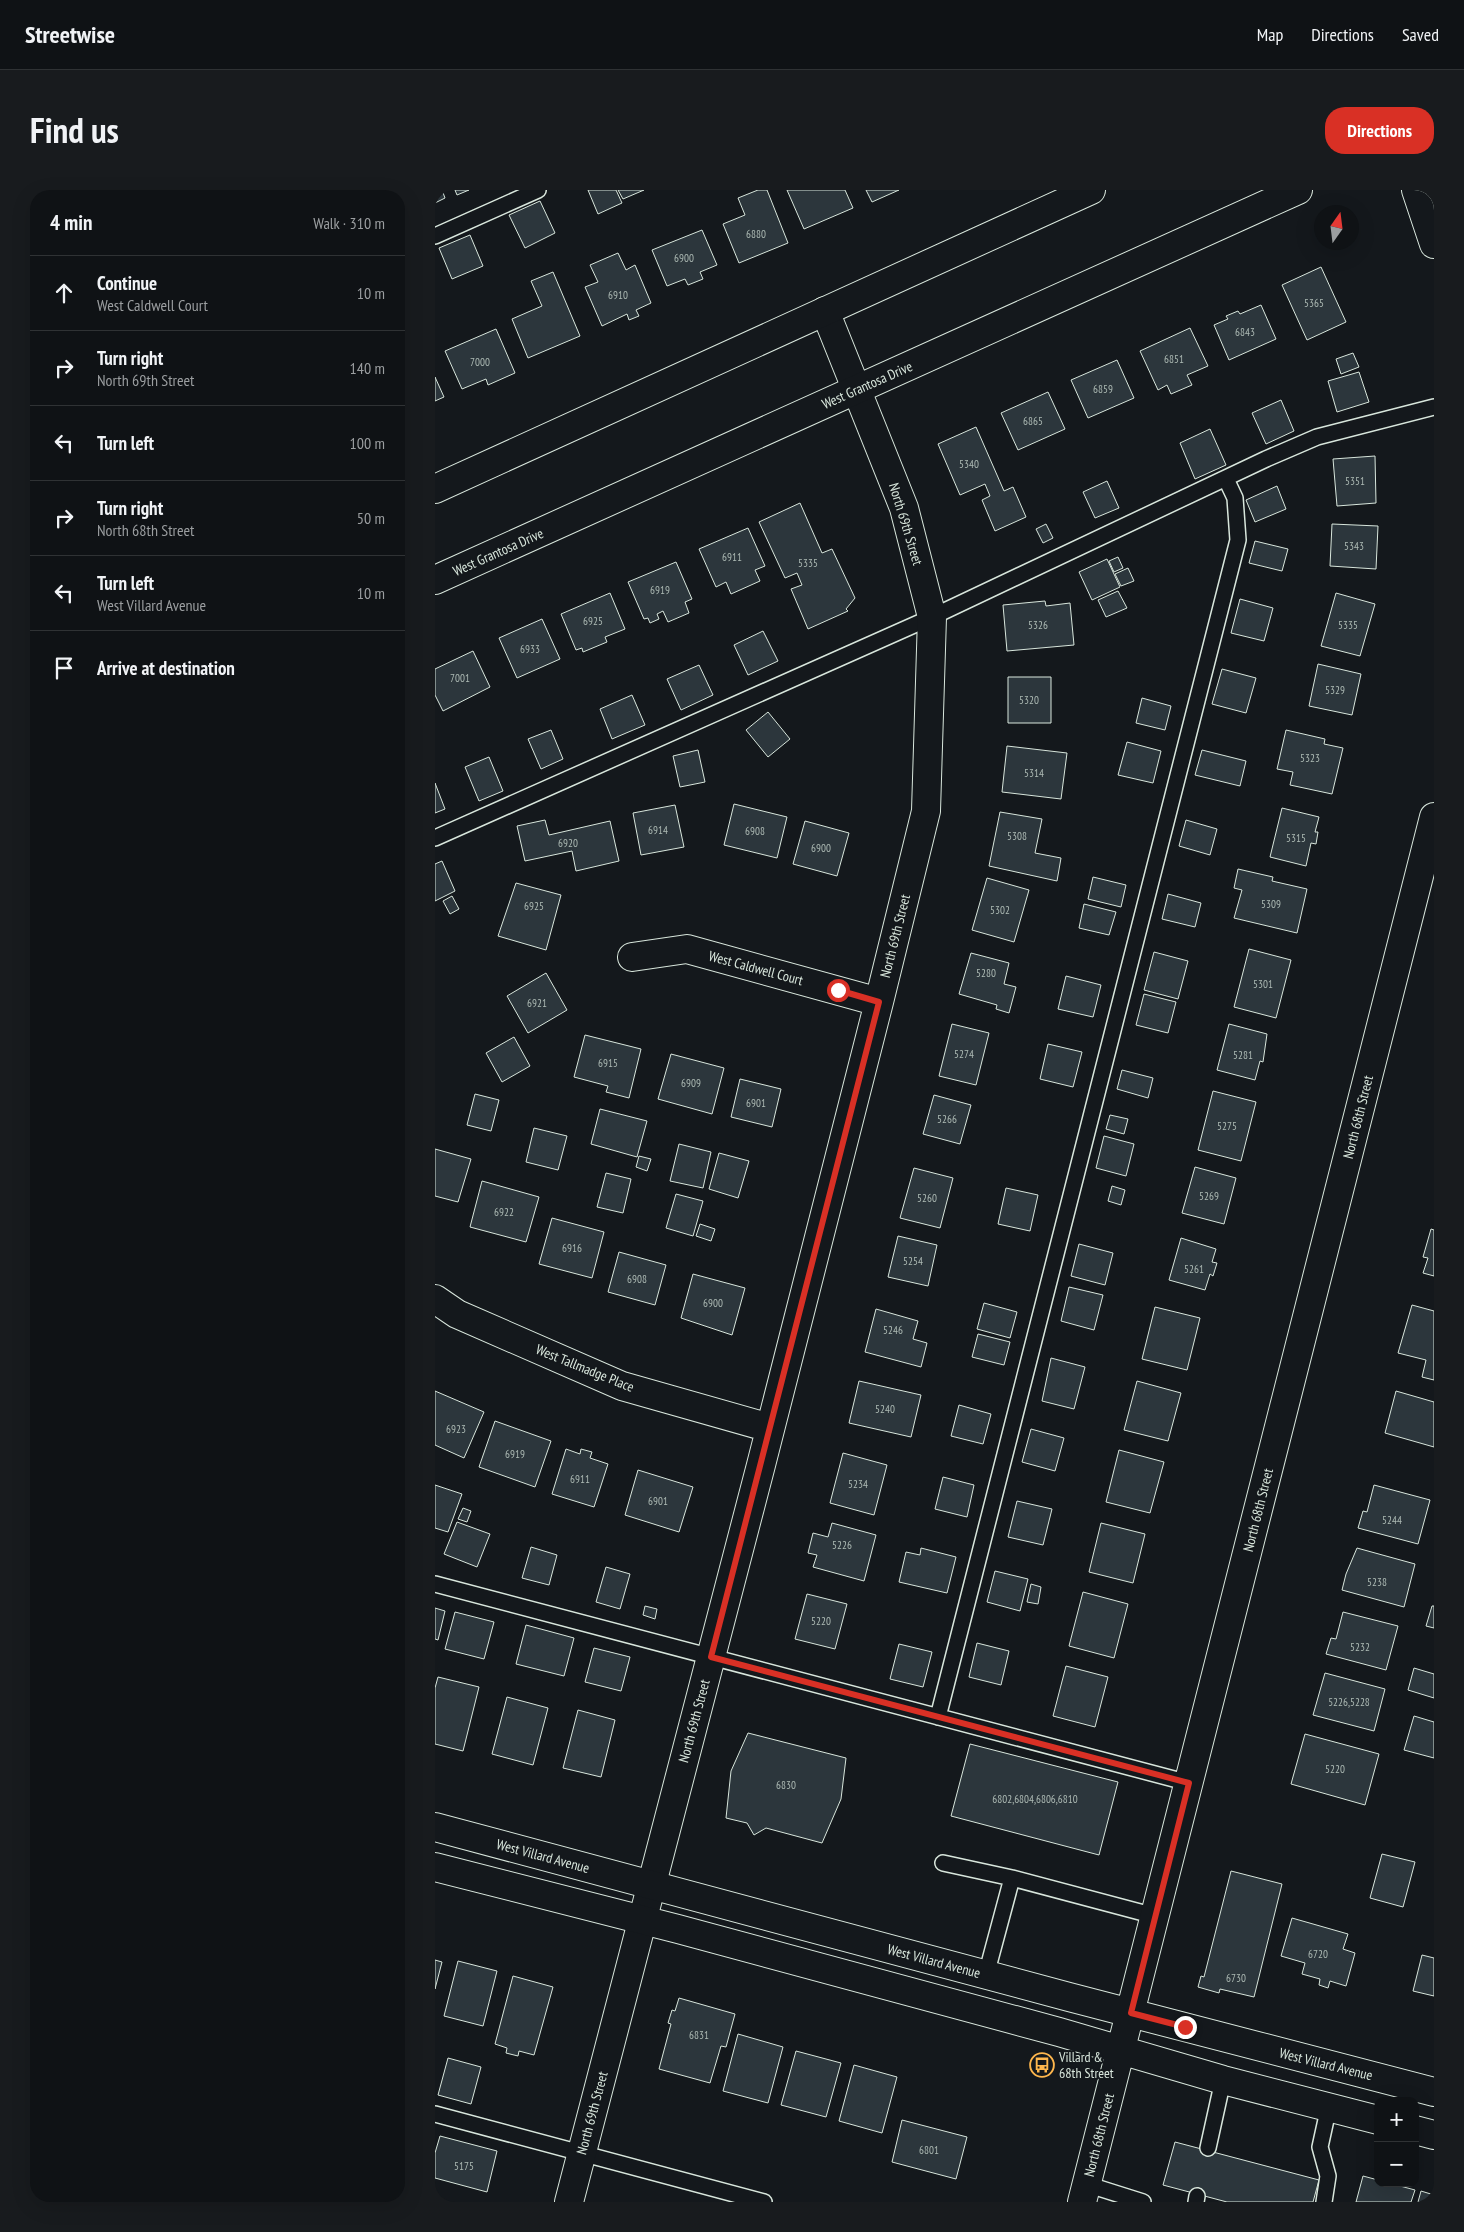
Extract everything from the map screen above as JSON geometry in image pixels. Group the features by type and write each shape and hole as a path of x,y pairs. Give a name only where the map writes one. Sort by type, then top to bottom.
{"street":[{"path":"435,489 1091,190"},
{"name":"West Grantosa Drive","path":"435,580 1298,190"},
{"path":"1416,190 1434,244"},
{"name":"North 69th Street","path":"569,2202 770,1428 926,811 932,617 904,508 825,311"},
{"name":"North 68th Street","path":"1084,2193 1434,817"},
{"name":"West Caldwell Court","path":"632,957 687,949 879,1002"},
{"name":"West Tallmadge Place","path":"435,1299 457,1314 622,1386 770,1428"},
{"name":"West Villard Avenue","path":"435,1827 986,1975 1434,2092"},
{"path":"435,1867 642,1920 1121,2050 1223,2080 1374,2119"},
{"path":"1419,2131 1434,2135"}],"lane":[{"path":"435,236 537,190"},
{"path":"435,838 932,617 1317,437 1434,407"},
{"path":"939,1717 1238,540 1235,498 1226,478"},
{"path":"435,1584 1189,1783"},
{"path":"943,1863 1012,1878 1155,1916"},
{"path":"986,1975 1012,1878"},
{"path":"1208,2148 1223,2080"},
{"path":"1324,2202 1328,2176 1319,2147 1329,2106"},
{"path":"435,2114 764,2202"},
{"path":"1084,2193 1143,2202"}],"building":[{"path":"435,190 442,190 445,198 435,203"},
{"path":"455,190 469,190 457,195"},
{"path":"588,190 616,190 622,203 598,214"},
{"path":"618,190 644,190 623,199"},
{"path":"758,190 767,190 788,243 739,263 723,224 745,215 738,198"},
{"path":"787,190 845,190 853,208 804,229"},
{"path":"866,190 899,190 872,202"},
{"path":"540,201 555,233 525,248 509,215"},
{"path":"702,230 717,265 700,272 703,279 688,285 685,279 667,286 652,250"},
{"path":"470,235 483,266 452,279 439,248"},
{"path":"618,253 626,270 635,265 651,303 636,310 639,316 629,320 627,314 602,326 585,287 598,282 590,265"},
{"path":"1321,267 1346,322 1307,340 1282,285"},
{"path":"553,272 580,336 528,358 512,319 542,306 531,281"},
{"path":"1261,305 1276,339 1229,360 1214,325 1228,319 1226,316 1238,311 1240,314"},
{"path":"1190,328 1208,366 1187,375 1192,385 1171,394 1167,385 1158,390 1140,351"},
{"path":"496,329 515,373 488,385 486,379 462,389 445,351"},
{"path":"1353,353 1359,367 1341,374 1336,359"},
{"path":"1117,360 1134,398 1088,418 1071,380"},
{"path":"1359,372 1369,402 1337,412 1328,381"},
{"path":"435,377 444,397 435,401"},
{"path":"1048,392 1065,429 1018,450 1001,413"},
{"path":"1281,400 1294,431 1266,444 1252,413"},
{"path":"976,427 1004,491 1013,487 1026,517 995,531 982,500 990,496 985,484 960,495 938,444"},
{"path":"1210,429 1226,465 1195,479 1180,443"},
{"path":"1375,456 1376,503 1337,506 1333,459"},
{"path":"1107,481 1119,508 1095,518 1083,492"},
{"path":"1277,486 1286,509 1255,522 1246,500"},
{"path":"800,503 822,553 832,549 855,598 846,609 848,611 808,629 791,589 802,585 797,573 785,578 759,522"},
{"path":"1046,524 1053,538 1043,543 1036,529"},
{"path":"1332,524 1378,526 1376,569 1330,566"},
{"path":"748,528 765,566 755,570 760,581 731,594 726,582 716,587 699,549"},
{"path":"1255,541 1288,549 1282,571 1249,563"},
{"path":"1118,557 1123,568 1114,572 1109,561"},
{"path":"1107,559 1120,587 1092,600 1079,572"},
{"path":"676,562 692,599 685,602 689,613 668,622 663,611 657,614 659,619 650,623 648,618 644,619 628,582"},
{"path":"1128,568 1134,581 1121,586 1115,574"},
{"path":"1118,591 1127,608 1106,617 1098,600"},
{"path":"610,593 625,629 605,637 607,642 583,652 582,648 576,650 561,614"},
{"path":"1336,593 1375,604 1360,656 1321,646"},
{"path":"1240,599 1273,608 1264,641 1231,633"},
{"path":"1045,601 1046,606 1070,603 1074,645 1007,651 1003,605"},
{"path":"542,619 560,659 517,678 499,638"},
{"path":"763,631 778,661 748,675 734,645"},
{"path":"473,651 490,687 443,711 435,695 435,669"},
{"path":"1318,664 1361,674 1352,715 1309,706"},
{"path":"699,665 713,695 681,710 667,679"},
{"path":"1222,669 1256,678 1246,713 1212,704"},
{"path":"1008,677 1051,677 1051,723 1008,723"},
{"path":"632,695 645,725 612,739 600,709"},
{"path":"1142,698 1171,706 1165,730 1136,723"},
{"path":"768,712 790,739 768,757 746,730"},
{"path":"551,730 563,759 541,769 528,739"},
{"path":"1286,730 1325,739 1324,744 1343,748 1332,794 1290,785 1293,772 1277,769"},
{"path":"1127,742 1161,751 1153,783 1118,775"},
{"path":"1007,746 1067,753 1061,799 1002,792"},
{"path":"698,750 705,782 680,787 673,756"},
{"path":"1202,750 1246,761 1240,786 1195,775"},
{"path":"489,757 503,791 479,801 465,767"},
{"path":"435,783 445,809 435,813"},
{"path":"734,804 787,817 777,858 724,845"},
{"path":"675,805 684,847 641,855 633,813"},
{"path":"1282,808 1319,817 1315,832 1318,832 1316,844 1311,843 1306,866 1270,857"},
{"path":"1000,812 1042,819 1035,853 1061,858 1057,881 989,866"},
{"path":"545,820 549,835 610,821 619,861 576,871 572,851 525,861 517,826"},
{"path":"1186,820 1217,829 1210,855 1179,846"},
{"path":"805,821 849,833 837,876 793,864"},
{"path":"442,861 455,891 435,901 435,864"},
{"path":"1238,869 1273,877 1272,881 1307,889 1297,933 1234,918 1242,890 1234,888"},
{"path":"1093,877 1126,885 1121,907 1088,899"},
{"path":"987,878 1029,890 1014,942 972,930"},
{"path":"516,883 561,895 546,950 498,936"},
{"path":"1168,894 1201,903 1195,927 1162,919"},
{"path":"452,896 459,909 450,914 443,901"},
{"path":"1084,904 1116,912 1109,935 1079,928"},
{"path":"1249,949 1291,960 1276,1018 1234,1007"},
{"path":"1154,952 1188,961 1178,999 1144,990"},
{"path":"971,953 1009,963 1004,984 1016,987 1009,1013 996,1009 997,1005 959,994"},
{"path":"546,973 567,1010 528,1033 507,996"},
{"path":"1066,976 1101,985 1093,1017 1058,1009"},
{"path":"1144,994 1176,1002 1168,1033 1136,1025"},
{"path":"952,1024 989,1033 976,1085 939,1076"},
{"path":"1229,1024 1267,1034 1263,1062 1260,1061 1255,1080 1217,1070"},
{"path":"585,1035 641,1049 629,1098 606,1092 608,1086 574,1077"},
{"path":"514,1037 530,1066 502,1082 486,1053"},
{"path":"1048,1044 1082,1052 1073,1087 1040,1079"},
{"path":"671,1054 724,1068 712,1114 658,1099"},
{"path":"1122,1070 1153,1078 1148,1098 1117,1089"},
{"path":"740,1079 781,1089 772,1127 731,1117"},
{"path":"1213,1091 1256,1102 1241,1161 1198,1150"},
{"path":"475,1094 499,1100 491,1131 467,1125"},
{"path":"934,1095 971,1105 960,1144 923,1134"},
{"path":"600,1109 647,1121 637,1157 591,1144"},
{"path":"1110,1115 1128,1119 1124,1134 1106,1129"},
{"path":"534,1128 567,1136 558,1170 526,1162"},
{"path":"1104,1136 1134,1144 1126,1176 1096,1168"},
{"path":"679,1144 711,1152 703,1188 670,1181"},
{"path":"435,1149 471,1159 458,1202 435,1196"},
{"path":"719,1153 749,1161 738,1198 709,1189"},
{"path":"639,1156 651,1159 647,1171 636,1167"},
{"path":"1195,1167 1236,1178 1224,1224 1182,1213"},
{"path":"914,1168 953,1178 940,1228 900,1218"},
{"path":"606,1173 631,1179 623,1213 597,1207"},
{"path":"482,1181 539,1197 526,1242 470,1227"},
{"path":"1112,1186 1125,1190 1121,1205 1108,1201"},
{"path":"1006,1188 1038,1195 1030,1231 998,1224"},
{"path":"676,1194 703,1201 693,1236 666,1228"},
{"path":"552,1218 604,1232 592,1278 539,1264"},
{"path":"700,1224 715,1229 711,1241 696,1236"},
{"path":"1431,1229 1434,1230 1434,1276 1423,1273 1428,1258 1423,1257"},
{"path":"898,1236 937,1245 928,1286 888,1277"},
{"path":"1181,1238 1216,1249 1212,1262 1217,1263 1213,1276 1210,1274 1205,1290 1169,1280"},
{"path":"1079,1244 1113,1253 1105,1285 1071,1276"},
{"path":"619,1252 666,1265 655,1305 608,1292"},
{"path":"693,1274 745,1288 732,1335 681,1318"},
{"path":"1069,1287 1103,1295 1094,1330 1061,1321"},
{"path":"984,1303 1017,1312 1010,1338 977,1329"},
{"path":"1412,1305 1434,1311 1434,1380 1422,1377 1426,1360 1398,1353"},
{"path":"1155,1307 1200,1318 1187,1370 1142,1359"},
{"path":"876,1309 918,1321 913,1339 927,1343 921,1367 865,1352"},
{"path":"978,1334 1010,1342 1004,1365 972,1357"},
{"path":"1051,1358 1085,1367 1074,1409 1042,1401"},
{"path":"859,1381 921,1395 911,1437 849,1423"},
{"path":"1137,1381 1181,1393 1168,1441 1124,1430"},
{"path":"435,1391 484,1412 464,1458 435,1445"},
{"path":"1396,1391 1434,1402 1434,1447 1385,1433"},
{"path":"959,1405 991,1414 983,1444 951,1436"},
{"path":"495,1421 551,1441 535,1487 479,1467"},
{"path":"1031,1429 1064,1438 1055,1471 1022,1462"},
{"path":"566,1449 580,1454 581,1449 592,1452 590,1458 608,1464 594,1507 552,1494"},
{"path":"1119,1450 1164,1462 1150,1513 1106,1502"},
{"path":"843,1453 887,1465 874,1515 830,1503"},
{"path":"638,1470 693,1487 679,1532 625,1515"},
{"path":"943,1477 974,1485 967,1517 935,1509"},
{"path":"435,1485 462,1494 448,1532 435,1528"},
{"path":"1374,1485 1430,1500 1418,1544 1358,1528 1363,1511 1367,1512"},
{"path":"1017,1501 1052,1509 1043,1545 1008,1537"},
{"path":"463,1508 471,1511 467,1522 458,1519"},
{"path":"457,1522 490,1534 477,1567 444,1554"},
{"path":"832,1523 876,1535 864,1581 813,1567 817,1555 808,1553 813,1533 828,1537"},
{"path":"1101,1523 1145,1534 1133,1583 1089,1572"},
{"path":"531,1547 557,1555 549,1585 522,1578"},
{"path":"921,1548 956,1557 947,1593 899,1582 906,1552 920,1555"},
{"path":"1357,1548 1415,1564 1404,1607 1342,1590 1346,1574"},
{"path":"606,1567 630,1574 620,1609 596,1602"},
{"path":"995,1571 1028,1579 1020,1611 987,1602"},
{"path":"1031,1584 1041,1587 1038,1604 1027,1602"},
{"path":"1083,1592 1128,1604 1114,1658 1069,1646"},
{"path":"807,1594 847,1604 835,1649 795,1639"},
{"path":"645,1606 657,1609 655,1619 643,1615"},
{"path":"1432,1606 1434,1606 1434,1628 1426,1626"},
{"path":"435,1608 445,1611 438,1640 435,1639"},
{"path":"455,1612 494,1622 484,1659 445,1649"},
{"path":"1343,1612 1398,1626 1386,1670 1326,1654 1331,1638 1336,1639"},
{"path":"526,1625 574,1638 564,1676 516,1664"},
{"path":"977,1643 1009,1651 1001,1685 969,1677"},
{"path":"899,1644 932,1652 923,1687 890,1679"},
{"path":"594,1648 630,1657 621,1691 585,1682"},
{"path":"1066,1666 1108,1677 1095,1727 1053,1716"},
{"path":"1414,1668 1434,1674 1434,1698 1408,1690"},
{"path":"1325,1673 1385,1689 1374,1731 1313,1715"},
{"path":"438,1677 479,1687 463,1751 435,1744 435,1688"},
{"path":"507,1697 548,1708 533,1765 492,1754"},
{"path":"578,1710 615,1720 601,1777 563,1768"},
{"path":"1414,1716 1434,1722 1434,1758 1404,1750"},
{"path":"748,1733 846,1758 841,1799 822,1843 766,1828 754,1835 747,1823 726,1818 731,1771"},
{"path":"1305,1734 1379,1754 1365,1805 1291,1784"},
{"path":"970,1744 1118,1782 1099,1855 951,1816"},
{"path":"1382,1854 1415,1862 1403,1907 1370,1898"},
{"path":"1231,1871 1282,1884 1254,1997 1220,1989 1219,1993 1198,1987 1201,1976 1204,1977"},
{"path":"1292,1918 1348,1934 1343,1949 1355,1953 1346,1986 1330,1981 1328,1988 1319,1985 1320,1979 1302,1974 1305,1963 1281,1956"},
{"path":"1422,1955 1434,1958 1434,1996 1413,1991"},
{"path":"435,1960 442,1962 435,1989"},
{"path":"458,1961 497,1971 483,2026 444,2016"},
{"path":"513,1976 553,1987 534,2055 519,2051 518,2056 506,2053 507,2048 495,2044"},
{"path":"679,1998 735,2014 726,2047 721,2046 710,2083 659,2069 671,2024 668,2023 672,2010 675,2011"},
{"path":"738,2034 783,2047 768,2103 723,2091"},
{"path":"796,2051 841,2063 826,2117 781,2105"},
{"path":"448,2058 481,2067 471,2104 438,2095"},
{"path":"854,2065 897,2077 882,2133 839,2121"},
{"path":"902,2120 967,2137 956,2179 892,2162"},
{"path":"440,2136 497,2151 487,2192 435,2178 435,2153"},
{"path":"1175,2142 1319,2180 1313,2202 1227,2202 1163,2185"},
{"path":"1363,2176 1374,2179 1374,2187 1404,2187 1415,2190 1411,2202 1356,2202"},
{"path":"1421,2191 1434,2195 1434,2202 1418,2202"}],"place":[{"name":"Villard & 68th Street","path":"1042,2065"}],"route":[{"path":"838,990 879,1002 711,1657 1189,1783 1131,2013 1185,2027"}]}
